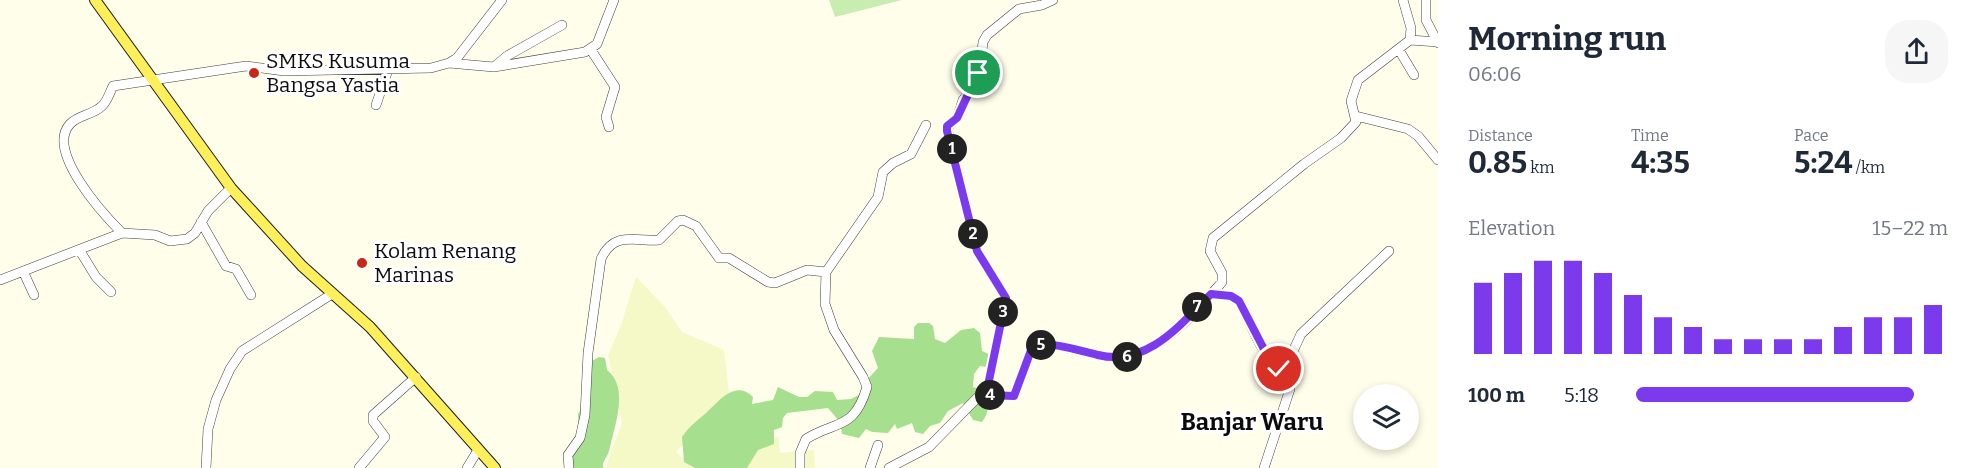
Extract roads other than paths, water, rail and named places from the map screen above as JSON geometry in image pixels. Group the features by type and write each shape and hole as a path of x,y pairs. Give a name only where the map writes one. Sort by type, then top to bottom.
{"main road":[{"path":"95,0 231,188 332,294 370,327 495,468"}],"street":[{"path":"449,63 461,54 502,0"},
{"path":"122,233 89,195 72,168 64,135 72,121 102,107 113,86 246,66 284,71 389,67 424,69 449,63 494,67 569,56 591,50 600,38 614,0"},
{"path":"986,395 1006,298 977,251 947,128 957,118 963,100 973,88 981,60 983,42 987,35 1019,9 1042,5 1053,0"},
{"path":"889,468 929,447 972,401 986,395 1014,396 1033,345 1071,348 1104,356 1137,355 1174,330 1223,279 1210,251 1213,238 1304,164 1331,148 1354,124 1356,116 1351,101 1358,80 1410,40 1412,28 1403,0"},
{"path":"1426,0 1426,20 1438,42"},
{"path":"494,67 507,56 562,25"},
{"path":"1410,40 1438,42"},
{"path":"591,50 615,87 607,110 609,127"},
{"path":"1399,50 1414,75"},
{"path":"376,105 389,67"},
{"path":"1356,116 1408,129 1418,136 1437,157"},
{"path":"800,468 800,453 806,439 849,419 858,408 867,387 834,330 825,304 826,272 878,197 884,171 893,163 911,154 926,125"},
{"path":"0,280 122,233 133,232 170,241 181,241 192,236 201,222 231,188"},
{"path":"569,468 568,455 580,438 585,415 588,353 601,260 608,249 629,239 659,240 665,237 678,221 683,220 696,226 719,258 729,258 768,282 781,283 807,270 826,272"},
{"path":"201,222 226,266 236,269 251,295"},
{"path":"80,251 96,277 111,292"},
{"path":"1286,373 1304,330 1389,251"},
{"path":"23,272 34,295"},
{"path":"206,468 208,429 216,400 230,369 242,351 332,294"},
{"path":"1211,294 1231,296 1239,301 1270,360 1286,373 1290,380 1290,389 1264,468"},
{"path":"359,468 385,436 373,421 373,415 416,377"},
{"path":"870,468 878,445"},
{"path":"467,468 478,450"}],"place":[{"name":"SMKS Kusuma Bangsa Yastia","path":"254,73"},
{"name":"Kolam Renang Marinas","path":"362,263"}],"district":[{"name":"Banjar Waru","path":"1252,422"}]}
